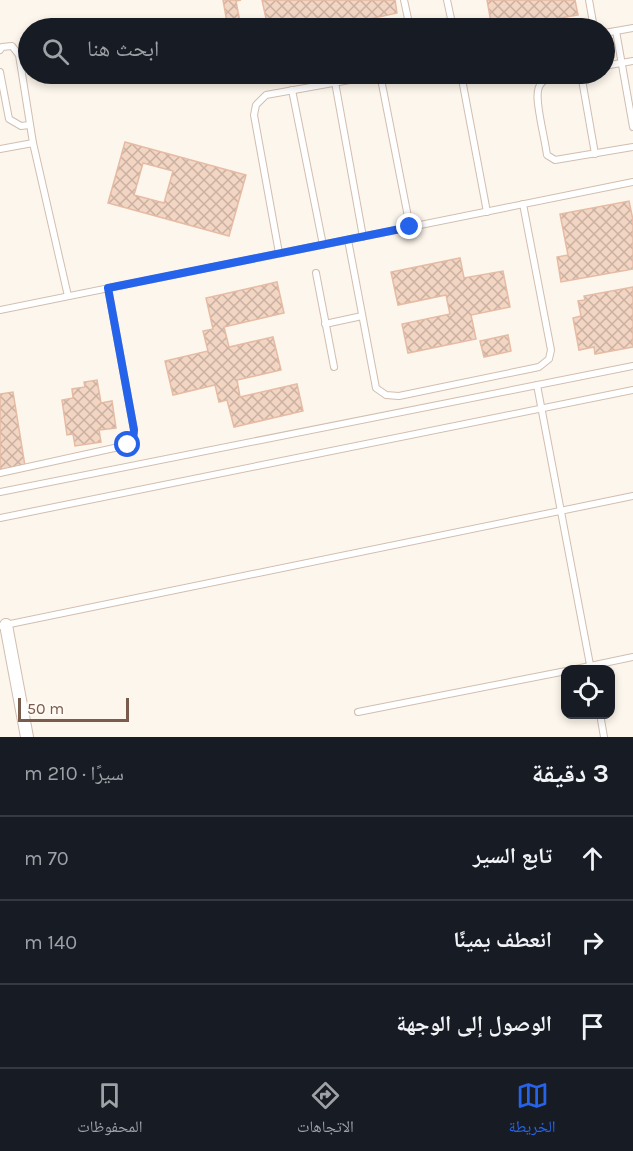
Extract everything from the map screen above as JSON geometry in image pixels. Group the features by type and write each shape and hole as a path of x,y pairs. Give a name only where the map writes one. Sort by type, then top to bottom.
{"street":[{"path":"3,625 27,737"}],"lane":[{"path":"404,0 408,18"},
{"path":"447,0 451,18"},
{"path":"589,0 592,18"},
{"path":"633,28 616,32 632,111 633,127"},
{"path":"0,50 2,47 12,46 18,54"},
{"path":"615,64 633,61"},
{"path":"0,72 9,119 21,126 29,125"},
{"path":"23,84 29,125 68,296"},
{"path":"279,253 254,115 256,105 266,95 324,84"},
{"path":"335,84 363,237"},
{"path":"384,84 410,227"},
{"path":"463,84 487,212"},
{"path":"540,84 536,94 547,155 555,160 633,147"},
{"path":"583,84 595,154"},
{"path":"292,90 323,245"},
{"path":"0,149 33,143"},
{"path":"0,310 633,182"},
{"path":"348,240 376,388 386,395 399,396 540,367 549,358 551,350 523,204"},
{"path":"316,273 334,367"},
{"path":"0,473 128,445 133,439 134,430 108,288"},
{"path":"326,324 362,316"},
{"path":"0,492 633,366"},
{"path":"537,385 591,665"},
{"path":"0,518 633,390"},
{"path":"3,625 633,496"},
{"path":"599,665 633,657"},
{"path":"358,712 561,671"},
{"path":"601,719 604,737"}],"building":[{"path":"223,0 241,0 236,1 239,18 226,18"},
{"path":"262,0 395,0 397,13 374,18 266,18"},
{"path":"487,0 575,0 578,15 561,18 490,18"},
{"path":"125,142 246,175 229,236 108,203","holes":["143,163 173,171 164,203 134,195"]},
{"path":"629,201 633,220 633,269 561,282 557,257 568,255 560,214"},
{"path":"460,258 464,278 503,271 510,307 471,315 476,339 408,353 402,324 450,314 446,295 398,305 391,272"},
{"path":"277,282 284,313 224,327 229,347 273,337 281,370 237,380 240,397 297,384 303,411 234,427 227,400 219,402 215,385 173,395 165,361 208,351 203,331 213,329 206,298"},
{"path":"633,287 633,347 595,354 594,347 579,350 573,318 581,316 578,301 585,300 584,296"},
{"path":"508,335 511,351 484,357 480,341"},
{"path":"97,380 101,403 112,401 116,428 99,430 101,442 75,446 73,434 67,435 62,400 73,398 72,389 85,387 84,382"},
{"path":"13,392 25,466 0,470 0,394"}],"route":[{"path":"128,445 133,439 134,430 108,288 410,227"}]}
